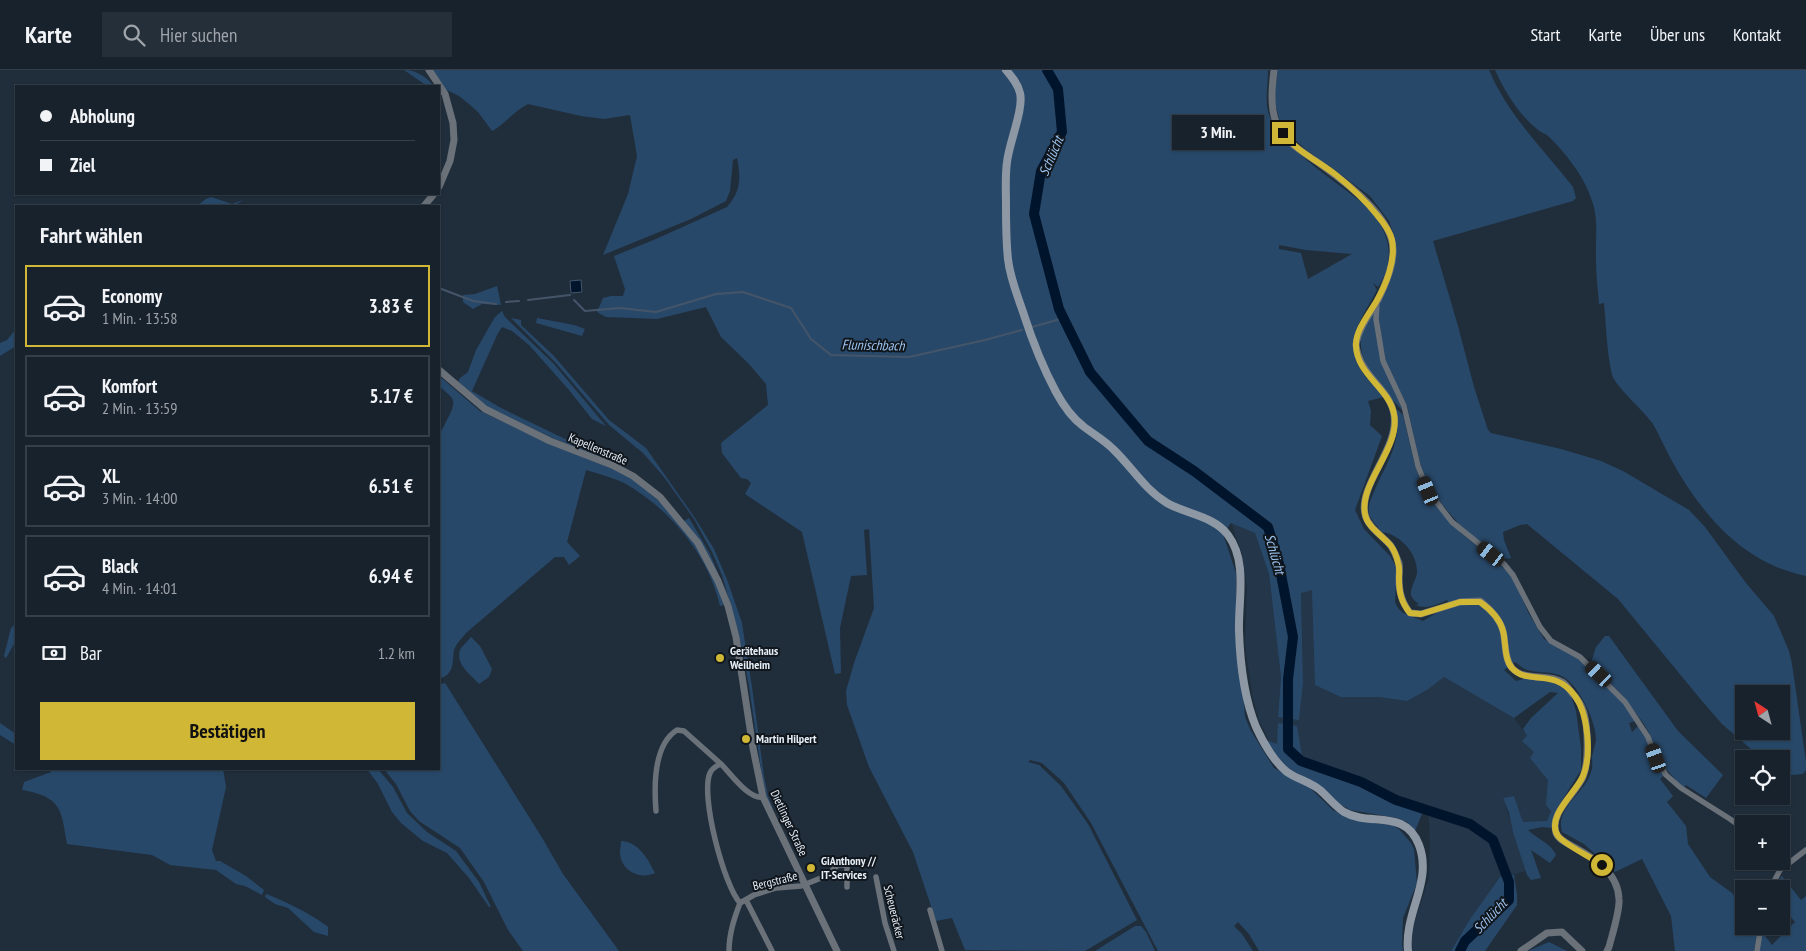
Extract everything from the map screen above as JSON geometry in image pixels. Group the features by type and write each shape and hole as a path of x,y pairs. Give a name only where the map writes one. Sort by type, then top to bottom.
{"main road":[{"path":"1006,70 1015,81 1020,91 1022,102 1006,162 1008,259 1011,278 1046,373 1065,407 1073,417 1116,451 1146,487 1172,505 1221,527 1231,538 1239,562 1239,634 1246,692 1252,715 1263,740 1286,771 1318,788 1344,812 1355,817 1399,823 1409,829 1419,846 1423,872 1422,883 1410,918 1407,933 1408,951"}],"street":[{"path":"428,70 439,85"},
{"path":"1274,70 1271,99 1276,123 1290,143 1336,175 1365,200 1384,224 1392,240 1392,260 1386,282 1359,333 1356,346 1361,364 1370,378 1389,398 1394,415 1394,434 1370,486 1365,501 1364,515 1374,530 1391,546 1399,565 1399,588 1402,603 1410,613 1421,614 1460,602 1480,602 1493,612 1503,630 1504,645 1511,667 1521,675 1563,682 1575,696 1584,712 1588,746 1587,760 1583,777 1556,817 1556,834 1562,841 1590,856 1602,865 1614,879 1619,899 1610,948 1607,951"},
{"path":"440,87 445,94 453,124 454,140 450,162 440,185"},
{"path":"425,205 433,195"},
{"path":"1377,300 1376,319 1383,361 1404,406 1418,466 1428,491 1452,522 1504,564 1513,575 1540,627 1551,641 1580,657 1625,702 1648,737 1656,758 1666,775 1681,788 1735,822"},
{"name":"Kapellenstraße","path":"440,371 485,409 550,441 612,465 632,476 660,497 698,543 718,581"},
{"name":"Dietlinger Straße","path":"718,581 728,606 736,637 753,748 763,797 837,951"},
{"path":"656,811 654,794 660,755 669,735 677,730 684,731 722,764 751,795 757,798 763,797"},
{"path":"722,764 710,772 707,796 718,853 735,898 740,903"},
{"path":"1790,862 1806,850"},
{"path":"806,884 826,876 838,865 846,865 847,887"},
{"path":"1775,880 1780,870"},
{"name":"Scheueräcker","path":"876,877 885,923 894,951"},
{"name":"Bergstraße","path":"728,951 733,922 740,903 754,895 776,888 806,884"},
{"path":"746,900 772,951"},
{"path":"930,910 942,951"},
{"path":"1521,951 1547,933 1562,932 1582,951"},
{"path":"1757,951 1760,935"}],"shaded area":[{"path":"404,70 413,71 421,75 433,85 426,85"},
{"path":"432,70 1268,70 1267,107 1274,125 1297,152 1370,209 1377,218 1386,237 1389,256 1384,277 1378,287 1373,283 1377,290 1361,319 1354,338 1356,359 1361,370 1384,397 1368,401 1371,411 1370,425 1382,436 1355,510 1364,529 1390,556 1397,568 1395,602 1398,608 1403,613 1423,621 1450,605 1447,600 1428,607 1416,605 1419,604 1412,598 1411,592 1417,573 1417,566 1411,552 1401,541 1382,532 1369,513 1369,507 1376,487 1393,451 1397,432 1396,411 1398,410 1403,415 1422,487 1462,534 1513,576 1528,612 1544,639 1587,664 1624,703 1635,721 1629,723 1632,732 1638,726 1646,737 1664,775 1660,779 1673,796 1667,802 1686,826 1688,844 1710,877 1735,897 1735,935 1757,935 1754,951 1675,951 1671,916 1642,859 1615,872 1584,844 1562,832 1561,823 1563,815 1588,780 1592,770 1592,757 1596,743 1593,722 1586,705 1576,689 1565,678 1551,673 1526,669 1515,662 1504,670 1516,681 1527,678 1556,681 1570,693 1576,711 1581,748 1581,770 1556,810 1551,828 1542,827 1528,830 1547,844 1556,855 1550,863 1531,850 1541,878 1531,880 1527,875 1503,798 1514,796 1523,822 1547,821 1551,811 1546,805 1548,780 1530,758 1534,752 1522,741 1527,736 1523,729 1531,718 1558,693 1550,692 1514,718 1444,677 1427,690 1407,701 1379,697 1341,697 1315,685 1312,590 1301,593 1303,683 1299,720 1278,717 1281,677 1269,574 1255,533 1231,523 1223,534 1236,573 1237,622 1245,717 1251,731 1274,768 1310,788 1333,810 1346,817 1363,822 1392,825 1399,829 1411,843 1414,849 1417,883 1403,918 1403,951 1259,951 1249,934 1238,922 1234,926 1242,934 1253,951 1158,951 1091,823 1064,783 1042,763 1030,760 1028,762 1039,765 1061,786 1088,824 1137,920 1085,951 965,950 952,918 936,921 913,852 869,767 847,705 846,691 874,608 869,529 864,530 867,575 851,576 840,628 841,673 835,674 802,532 745,494 751,483 747,479 741,478 722,453 721,443 768,405 766,384 749,364 721,337 706,307 657,319 606,317 597,312 603,298 623,296 625,289 614,256 727,207 732,201 739,184 737,158 733,160 730,191 726,201 691,219 603,255 628,194 637,156 630,115 604,119 581,116 528,104 492,131 478,112 459,96 445,89","holes":["1279,245 1306,250 1352,254 1308,279 1301,253 1279,249"]},
{"path":"1277,70 1489,70 1506,103 1527,132 1573,187 1576,198 1573,201 1433,241 1488,430 1491,433 1561,449 1601,461 1623,471 1689,510 1705,527 1746,583 1774,616 1789,651 1806,762 1806,770 1803,774 1790,775 1790,750 1751,750 1741,740 1790,740 1790,685 1735,685 1735,735 1722,724 1702,701 1618,599 1527,524 1503,532 1511,558 1502,559 1467,532 1435,496 1420,463 1407,406 1386,363 1378,320 1379,307 1396,255 1394,235 1389,221 1370,196 1304,148 1287,132 1279,119 1275,101"},
{"path":"1495,70 1806,70 1806,576 1784,570 1763,560 1744,548 1711,518 1696,500 1684,481 1653,424 1614,380 1609,358 1604,303 1599,304 1595,216 1589,192 1574,165 1561,149 1547,135 1530,123 1518,109 1507,94"},
{"path":"211,197 232,204 243,200 236,205 198,205"},
{"path":"581,280 582,292 571,293 570,281"},
{"path":"497,286 501,305 482,304 473,309 463,302 463,295 475,294"},
{"path":"1374,308 1379,348 1403,411 1372,374 1362,352 1363,329"},
{"path":"502,311 505,317 553,363 606,426 592,419 529,345 512,331 502,327 472,391 501,408 615,463 555,439 486,407 457,384 460,378 468,372 476,350 495,317"},
{"path":"511,318 521,320 521,325 554,356 609,420 646,448 695,518 714,549 742,623 764,776 773,809 771,809 767,798 762,776 749,686 739,635 722,575 712,552 694,519 664,477 643,453 609,425 555,362"},
{"path":"537,318 585,329 582,336 536,323"},
{"path":"15,330 15,347 0,356 0,343 7,340"},
{"path":"440,377 480,411 633,479 659,501 680,524 698,549 717,585 724,605 720,606 715,587 697,552 673,521 643,495 626,484 586,470 567,542 580,556 569,565 564,557 555,557 466,633 454,650 453,662 449,673 442,678 440,675 440,432 453,405 450,396 440,387"},
{"path":"689,518 710,554 717,574 700,543 684,521"},
{"path":"1231,522 1255,533 1269,574 1281,677 1278,717 1303,683 1301,592 1312,590 1379,697 1407,701 1427,690 1444,677 1514,718 1563,784 1547,822 1523,822 1514,796 1503,798 1526,871 1500,878 1470,919 1451,951 1412,951 1411,933 1429,878 1430,842 1428,808 1269,741 1259,720 1253,698 1245,646 1247,588 1242,554"},
{"path":"14,625 14,644 6,658 4,656 11,628"},
{"path":"1605,636 1609,636 1678,731 1723,775 1706,798 1686,785 1683,788 1660,762 1644,724 1622,695 1591,663 1596,647"},
{"path":"471,637 480,646 492,669 489,677 479,684 462,665 459,655 462,647"},
{"path":"440,682 445,683 563,874 619,951 523,951 508,930 484,882 460,848 419,821 410,811 396,784 385,770 440,770"},
{"path":"0,723 15,733 15,744 0,735"},
{"path":"1278,723 1297,726 1302,756 1370,783 1424,809 1415,831 1407,822 1397,818 1350,810 1315,783 1282,765 1266,742 1269,741 1277,744"},
{"path":"50,770 223,770 226,787 212,850 216,861 220,861 246,876 264,890 262,895 245,886 236,884 216,870 170,865 152,855 67,844 63,821 57,806 45,796 22,790 24,782 51,772"},
{"path":"368,770 379,770 393,787 407,813 427,832 456,851 479,882 491,907 489,907 469,878 447,853 423,841 401,823 392,812 378,784"},
{"path":"621,841 633,844 638,848 646,857 655,873 643,875 628,869 621,859"},
{"path":"1514,875 1517,905 1485,951 1451,951 1470,919 1500,877"},
{"path":"1790,886 1801,900 1806,896 1806,951 1759,951 1762,935 1764,935 1772,945 1782,935 1790,935 1790,927 1795,922 1790,916"},
{"path":"266,894 298,908 315,918 328,927 328,936 314,932 288,908 275,904 265,897"},
{"path":"1135,926 1141,926 1146,932 1155,951 1095,951"},
{"path":"1549,942 1567,951 1528,951"}],"waterway":[{"name":"Schlücht","path":"1047,70 1058,89 1062,132 1041,171 1034,214 1059,309 1090,372 1148,441 1194,471 1268,527 1279,564 1293,637 1288,679 1288,749 1301,761 1361,782 1396,800 1470,824 1493,840 1509,882 1509,900 1465,941 1460,951"},
{"name":"Flunischbach","path":"440,288 473,301 496,304"},
{"name":"Flunischbach","path":"574,300 585,311 620,308 656,312 716,294 743,292 791,308 811,339 831,355 909,357 1022,330"},
{"name":"Flunischbach","path":"528,300 570,295"},
{"name":"Flunischbach","path":"506,302 519,301"},
{"name":"Flunischbach","path":"1032,327 1064,318"}],"place":[{"name":"Gerätehaus Weilheim","path":"720,658"},
{"name":"Martin Hilpert","path":"746,739"},
{"name":"GiAnthony // IT-Services","path":"811,868"}],"route":[{"path":"1283,133 1290,143 1336,175 1365,200 1384,224 1392,240 1392,260 1386,282 1359,333 1356,346 1361,364 1370,378 1389,398 1394,415 1394,434 1370,486 1365,501 1364,515 1374,530 1391,546 1399,565 1399,588 1402,603 1410,613 1421,614 1460,602 1480,602 1493,612 1503,630 1504,645 1511,667 1521,675 1563,682 1575,696 1584,712 1588,746 1587,760 1583,777 1556,817 1556,834 1562,841 1590,856 1602,865"}]}
